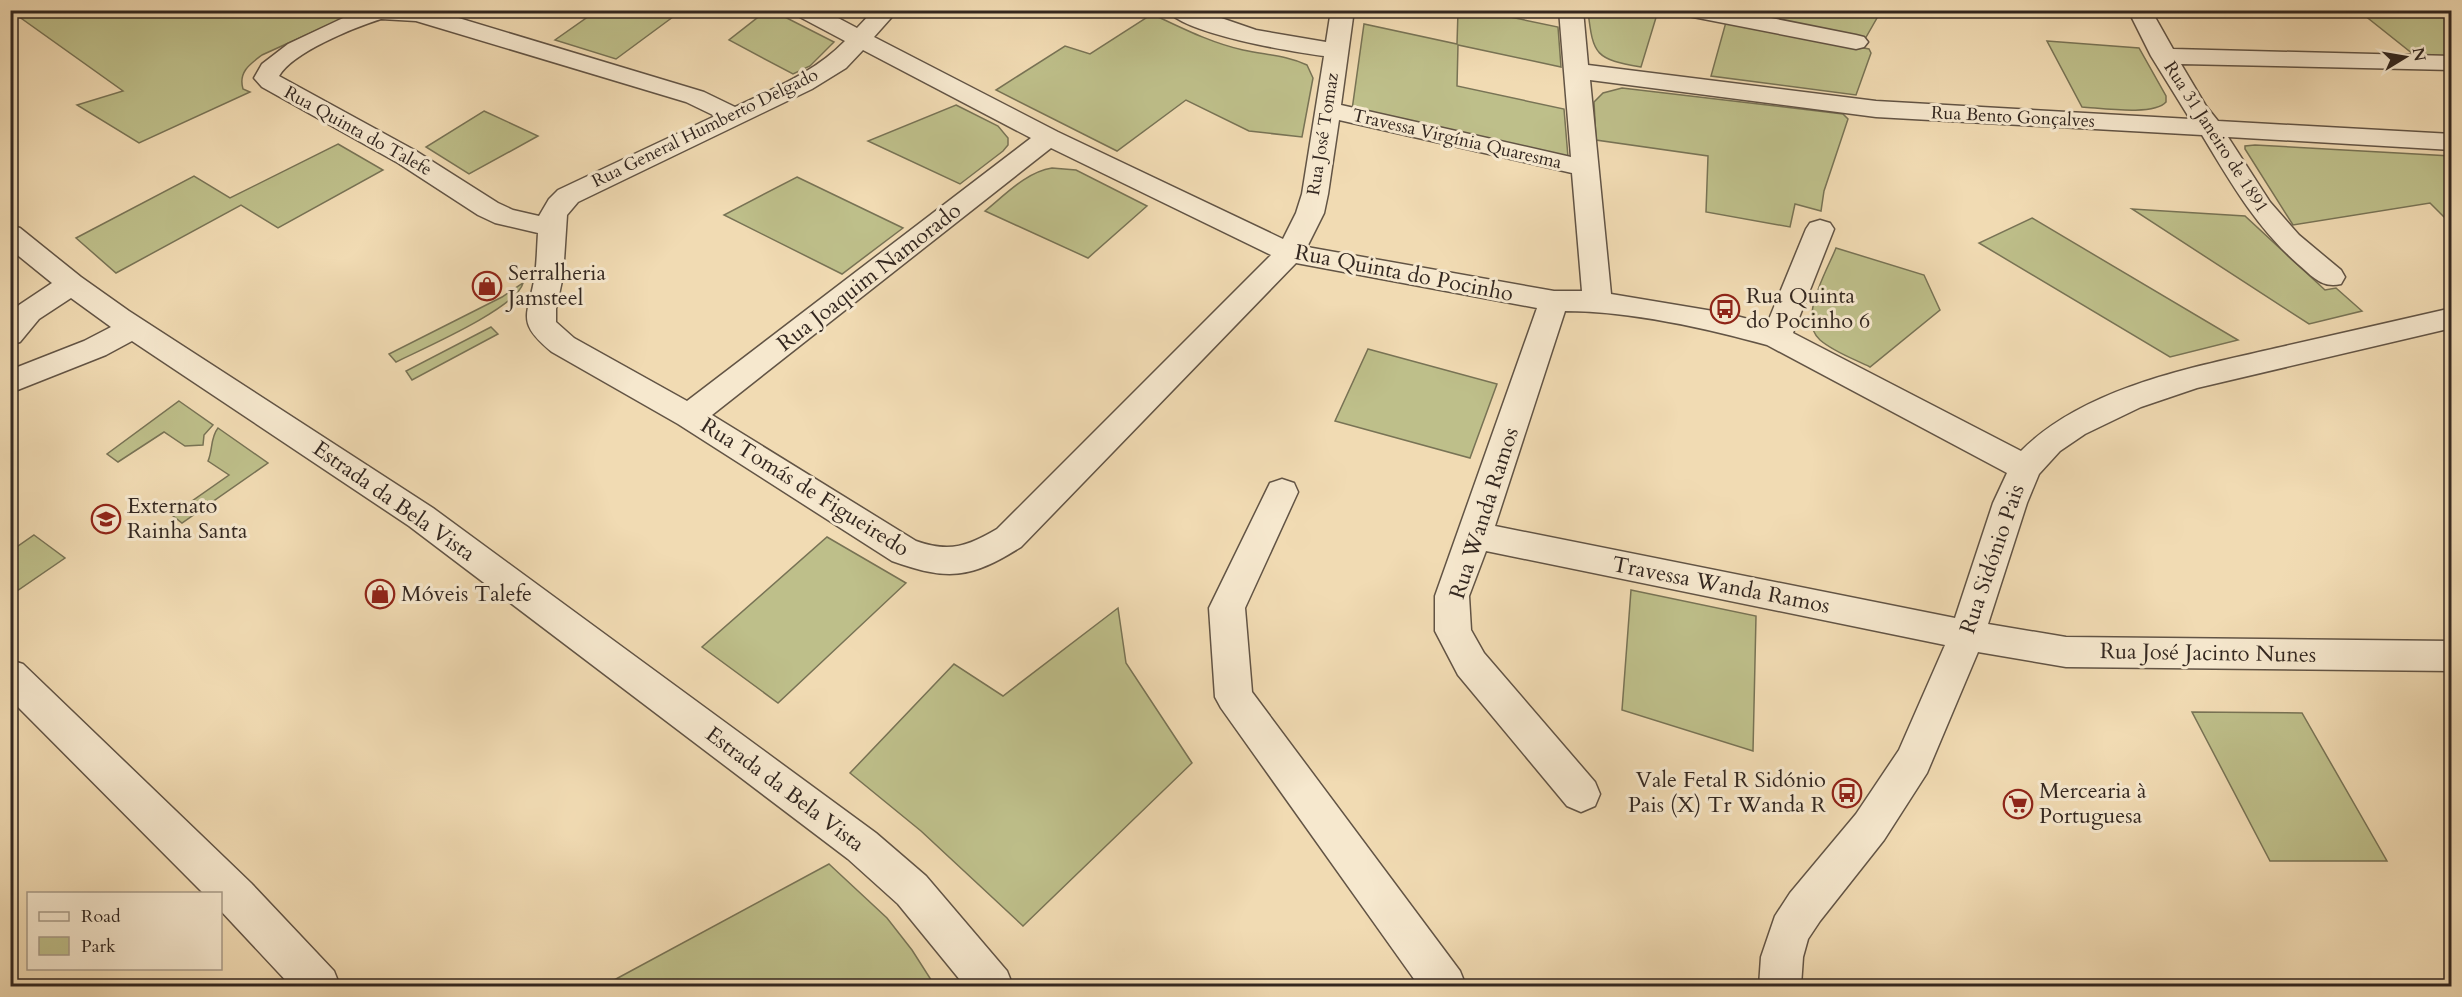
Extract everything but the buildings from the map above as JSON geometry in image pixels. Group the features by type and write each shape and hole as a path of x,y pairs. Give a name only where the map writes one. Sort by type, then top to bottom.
{"street":[{"name":"Rua Quinta do Pocinho","path":"804,10 1049,137 1290,253 1554,301 1597,301 1725,323 1777,337 2025,468"},
{"name":"Rua General Humberto Delgado","path":"551,242 558,205 579,189 803,84 837,63 887,10"},
{"path":"1178,10 1203,22 1247,37 1336,50"},
{"name":"Rua José Tomaz","path":"1290,253 1310,213 1329,110 1342,10"},
{"path":"1571,10 1597,301"},
{"path":"1693,10 1729,14 1856,42"},
{"name":"Rua 31 Janeiro de 1891","path":"2139,10 2195,109 2210,128 2260,208 2289,241 2331,277"},
{"name":"Rua Quinta do Talefe","path":"551,242 488,208 407,157 271,82 266,78 267,72 277,61 297,48 362,18 389,11 403,12 419,14 695,96 735,116"},
{"path":"2163,56 2451,63"},
{"name":"Rua Bento Gonçalves","path":"1577,71 1876,109 2451,142"},
{"name":"Travessa Virgínia Quaresma","path":"1329,110 1586,168"},
{"name":"Rua Joaquim Namorado","path":"689,416 1049,137"},
{"path":"1777,337 1820,229"},
{"name":"Estrada da Bela Vista","path":"10,234 71,284 421,517 862,846 912,890 992,987"},
{"name":"Rua Tomás de Figueiredo","path":"551,242 540,309 541,322 548,333 563,345 689,416 904,551 929,561 954,563 984,555 1009,538 1290,253"},
{"path":"10,335 29,312 71,284"},
{"name":"Rua Wanda Ramos","path":"1554,301 1475,535 1452,596 1453,632 1471,664 1581,794"},
{"name":"Rua Sidónio Pais","path":"1780,987 1782,957 1791,930 1805,907 1869,827 1913,761 1967,634 2010,503 2025,468 2049,443 2074,426 2130,399 2192,378 2451,318"},
{"path":"19,371 95,348 134,327"},
{"path":"1282,492 1227,608 1234,697 1444,987"},
{"name":"Travessa Wanda Ramos","path":"1475,535 1967,634"},
{"name":"Rua José Jacinto Nunes","path":"1967,634 2066,652 2451,656"},
{"path":"10,675 236,897 319,987"},
{"path":"957,946 963,987"}],"green space":[{"path":"1738,10 1881,11 1865,39 1737,15"},
{"path":"11,11 359,11 262,55 249,65 242,78 243,89 250,92 139,143 77,105 123,91"},
{"path":"596,11 681,11 616,59 555,40"},
{"path":"766,11 773,11 834,42 810,66 793,74 729,40"},
{"path":"1458,11 1481,11 1558,27 1561,67 1458,45 1457,86 1564,109 1568,157 1352,110 1364,24 1457,44"},
{"path":"1588,11 1658,11 1641,67 1614,61 1600,53 1592,38"},
{"path":"2359,11 2451,11 2451,58 2418,58"},
{"path":"1152,14 1220,43 1243,50 1283,57 1307,65 1313,78 1302,137 1249,131 1186,100 1117,151 996,90 1065,46 1090,54"},
{"path":"1726,22 1869,49 1871,53 1856,95 1711,76"},
{"path":"2047,41 2139,48 2166,96 2166,102 2150,109 2139,110 2082,107"},
{"path":"1622,88 1843,114 1848,119 1824,191 1821,211 1795,204 1790,227 1706,212 1708,156 1596,140 1594,102 1603,93"},
{"path":"956,105 998,126 1008,138 1008,145 1003,151 960,184 868,141"},
{"path":"484,111 538,136 469,174 426,147"},
{"path":"338,144 383,170 278,228 241,205 116,273 76,238 194,176 230,198"},
{"path":"2245,146 2451,156 2451,224 2430,203 2293,225 2245,149"},
{"path":"1052,168 1076,170 1147,206 1088,258 985,211 1025,179 1042,170"},
{"path":"797,177 903,228 842,274 724,215"},
{"path":"2132,209 2245,216 2325,290 2336,288 2362,311 2309,324"},
{"path":"2032,218 2238,340 2170,357 1979,243"},
{"path":"1836,248 1924,275 1940,310 1870,367 1831,348 1820,340 1814,331 1812,320 1816,295"},
{"path":"523,283 517,293 504,304 467,327 396,362 389,354 502,297"},
{"path":"491,327 498,334 412,380 406,371"},
{"path":"1368,349 1497,384 1470,458 1335,421"},
{"path":"179,401 213,425 204,435 203,445 185,446 164,432 118,462 107,454"},
{"path":"218,428 268,463 182,523 172,515 229,475 208,461"},
{"path":"34,535 65,558 11,595 11,551"},
{"path":"827,537 906,583 778,703 702,647"},
{"path":"1631,590 1756,616 1753,751 1622,710"},
{"path":"1118,608 1126,663 1192,763 1023,926 921,831 850,773 954,664 1003,696"},
{"path":"2192,712 2302,713 2387,861 2270,861"},
{"path":"829,864 887,918 912,950 935,986 603,986"}],"place":[{"name":"Serralheria Jamsteel","path":"487,286"},
{"name":"Rua Quinta do Pocinho 6","path":"1725,309"},
{"name":"Externato Rainha Santa","path":"106,519"},
{"name":"Móveis Talefe","path":"380,594"},
{"name":"Vale Fetal R Sidónio Pais (X) Tr Wanda R","path":"1847,793"},
{"name":"Mercearia à Portuguesa","path":"2018,804"}]}
